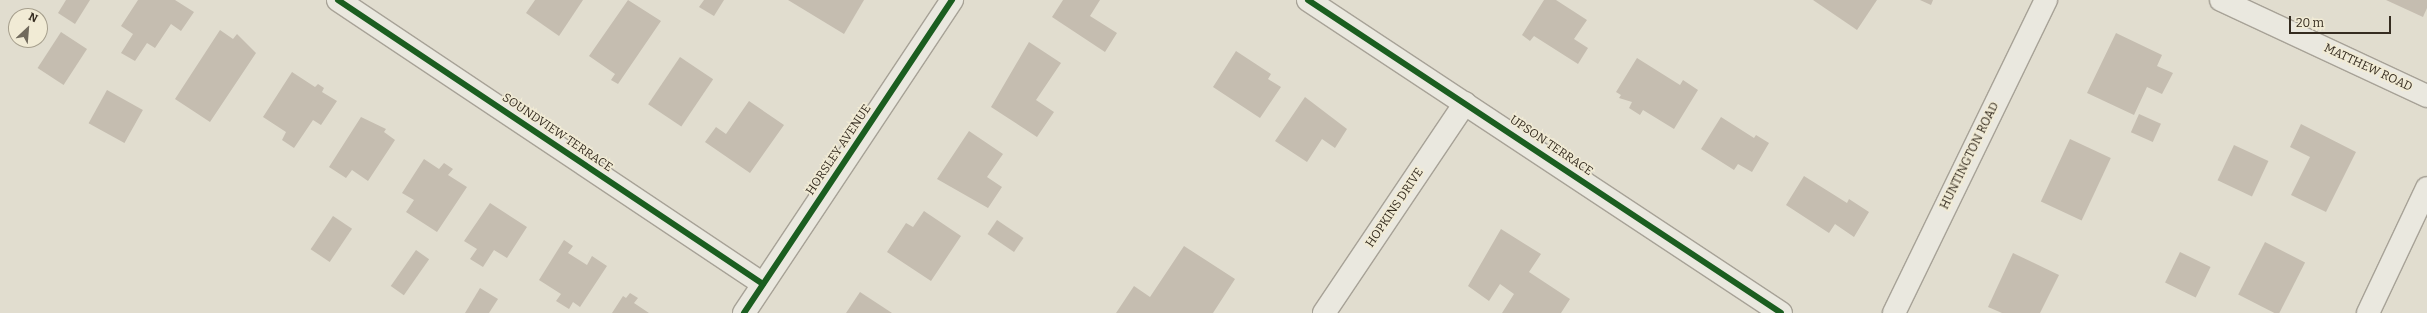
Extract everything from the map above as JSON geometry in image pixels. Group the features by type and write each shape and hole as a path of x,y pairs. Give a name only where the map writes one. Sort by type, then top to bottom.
{"street":[{"name":"SOUNDVIEW TERRACE","path":"338,0 764,284"},
{"name":"HORSLEY AVENUE","path":"744,313 952,0"},
{"name":"UPSON TERRACE","path":"1308,0 1781,313"},
{"name":"HUNTINGTON ROAD","path":"1894,313 2046,0"},
{"name":"MATTHEW ROAD","path":"2221,0 2427,96"},
{"name":"HOPKINS DRIVE","path":"1324,313 1465,103"},
{"path":"2368,313 2427,188"}],"building":[{"path":"66,0 90,0 75,24 58,13"},
{"path":"138,0 175,0 194,12 181,31 171,24 155,48 147,43 135,61 121,53 133,34 121,26"},
{"path":"535,0 583,0 559,36 526,13"},
{"path":"628,0 661,21 618,84 611,80 615,74 589,56"},
{"path":"704,0 724,0 714,16 699,7"},
{"path":"788,0 864,0 844,34"},
{"path":"1063,0 1100,0 1090,16 1117,33 1105,52 1052,17"},
{"path":"1544,0 1556,0 1587,20 1574,39 1588,48 1578,64 1534,36 1530,41 1522,35"},
{"path":"1813,0 1877,0 1857,30"},
{"path":"1920,0 1933,0 1931,5"},
{"path":"2386,0 2427,0 2427,8 2423,17"},
{"path":"220,30 233,39 237,34 256,53 210,122 175,99"},
{"path":"61,32 87,49 64,85 38,68"},
{"path":"2116,33 2162,55 2157,66 2173,73 2162,94 2147,87 2134,115 2087,93"},
{"path":"1029,42 1061,63 1036,100 1054,112 1037,137 991,107"},
{"path":"1236,51 1271,74 1268,79 1281,87 1260,118 1213,87"},
{"path":"680,57 713,79 681,127 648,104"},
{"path":"1637,58 1680,85 1683,80 1698,90 1674,129 1643,110 1640,115 1629,108 1632,102 1619,98 1621,95 1616,92"},
{"path":"292,72 315,87 318,84 324,88 322,92 337,101 321,125 313,120 294,148 282,140 286,132 263,117"},
{"path":"107,90 143,110 124,143 89,123"},
{"path":"1305,97 1347,129 1335,148 1322,139 1307,162 1275,141"},
{"path":"749,101 784,125 750,173 705,142 716,127 726,134"},
{"path":"2139,114 2161,124 2153,142 2131,132"},
{"path":"361,117 386,129 384,132 395,140 368,181 352,170 346,178 329,167"},
{"path":"1721,117 1754,138 1756,135 1769,143 1752,172 1738,164 1734,170 1701,149"},
{"path":"2301,124 2356,152 2326,212 2291,195 2310,157 2290,147"},
{"path":"969,131 1003,154 987,177 1002,187 988,208 937,179"},
{"path":"2070,139 2111,158 2082,221 2041,202"},
{"path":"2234,145 2268,161 2252,196 2218,180"},
{"path":"424,159 439,169 444,163 453,169 448,175 467,187 437,232 406,212 414,200 402,193"},
{"path":"1804,176 1847,203 1849,199 1869,212 1854,237 1835,224 1829,233 1786,205"},
{"path":"490,203 527,227 507,258 494,250 483,267 470,259 477,249 464,241"},
{"path":"924,211 961,236 931,281 887,252 906,223 913,227"},
{"path":"333,216 352,229 330,262 311,249"},
{"path":"997,220 1024,238 1014,252 987,234"},
{"path":"1501,229 1541,254 1529,272 1570,299 1561,313 1502,313 1514,294 1500,284 1489,301 1468,286"},
{"path":"564,240 573,246 568,253 587,265 592,256 607,266 580,307 573,302 569,309 556,301 561,294 539,280"},
{"path":"2265,242 2305,262 2279,313 2274,313 2238,295"},
{"path":"1184,246 1235,279 1213,313 1116,313 1134,286 1150,297"},
{"path":"416,250 429,259 404,295 391,286"},
{"path":"2180,252 2211,267 2196,297 2165,283"},
{"path":"2013,253 2059,275 2040,313 2002,313 1988,307"},
{"path":"480,288 498,299 489,313 465,313"},
{"path":"860,292 892,313 846,313"},
{"path":"630,293 638,298 634,303 649,313 612,313 623,296 626,298"}],"cycle path":[{"path":"338,0 763,284"},
{"path":"744,313 952,0"},
{"path":"1308,0 1781,313"}]}
